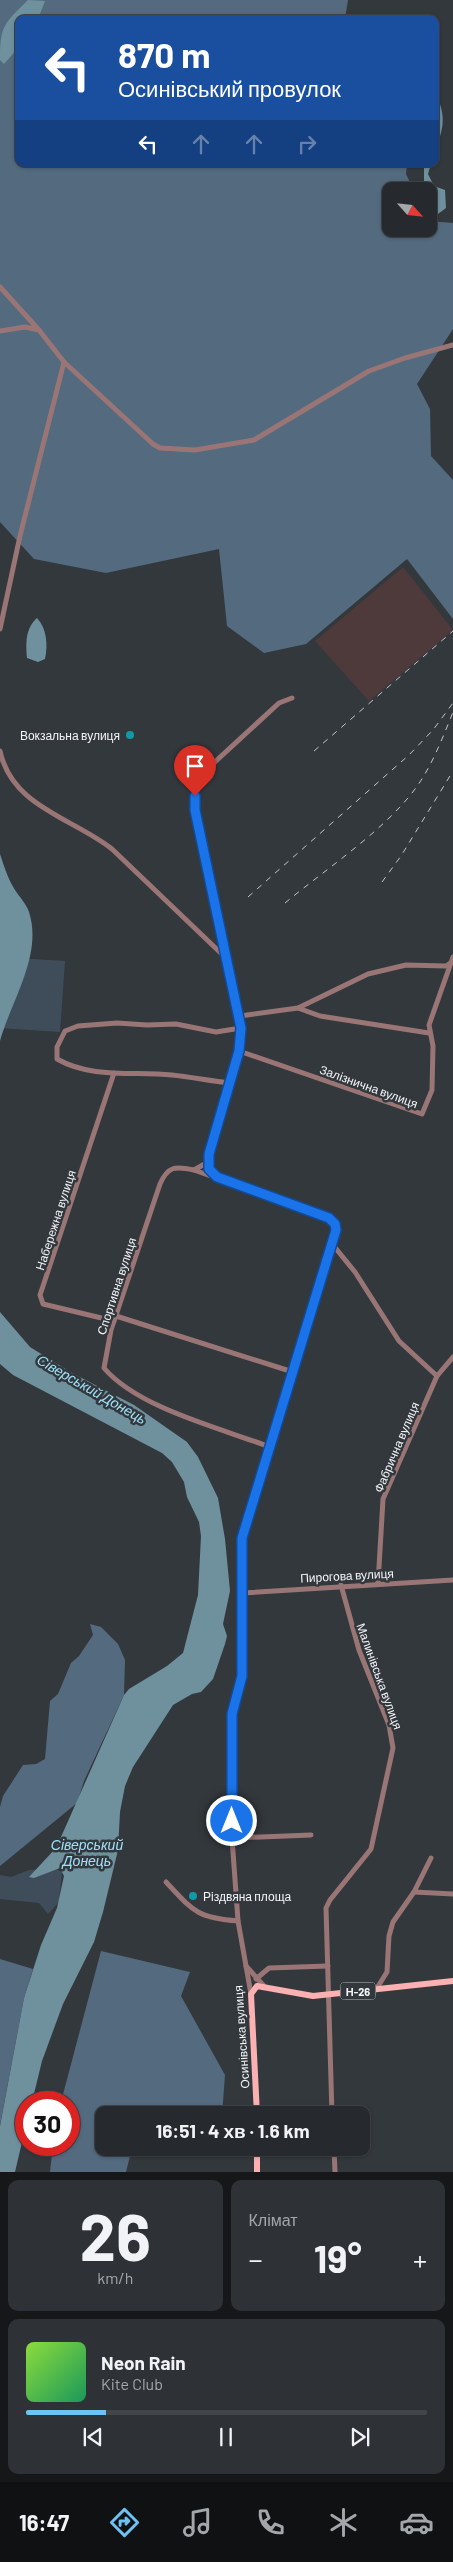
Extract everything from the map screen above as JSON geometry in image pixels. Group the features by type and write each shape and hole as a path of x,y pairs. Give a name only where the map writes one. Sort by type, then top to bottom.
{"main road":[{"name":"Н-26","path":"264,1986 286,1993 329,1996 377,1988 453,1982"},
{"path":"251,1994 257,1986 264,1986"},
{"name":"Осинівська вулиця","path":"251,1994 257,2106"},
{"path":"257,2156 257,2172"}],"street":[{"path":"0,287 39,330 64,362 153,444 160,448 195,450 254,440 369,371 404,358 453,345"},
{"path":"0,331 25,327 39,330"},
{"path":"0,629 20,536 64,362"},
{"path":"217,1177 209,1169 208,1162 239,1051 241,1028 195,810 198,783 204,772 220,756 279,703 292,698"},
{"path":"0,751 7,771 30,799 55,817 98,837 226,958"},
{"name":"Залізнична вулиця","path":"239,1051 420,1114 426,1109 432,1090 433,1046 429,1025 440,990 451,969 453,958"},
{"path":"240,1016 298,1008 368,974 406,966 446,966 451,969"},
{"path":"298,1008 320,1016 429,1033"},
{"path":"230,1084 171,1075 114,1073 65,1064 57,1059 57,1047 66,1031 78,1026 117,1022 147,1025 176,1024 216,1032 241,1028"},
{"name":"Набережна вулиця","path":"114,1073 40,1295 43,1304 115,1319 292,1372"},
{"path":"194,1170 208,1162"},
{"name":"Спортивна вулиця","path":"270,1447 154,1404 116,1382 104,1368 115,1319 164,1176 173,1167 194,1170 217,1177 329,1218"},
{"name":"Осинівська вулиця","path":"251,1994 238,1921 232,1838 232,1714 242,1676 242,1538 333,1244 335,1224 329,1218"},
{"path":"333,1244 355,1272 399,1341 437,1376"},
{"name":"Фабрична вулиця","path":"378,1584 383,1499 437,1376 453,1357"},
{"name":"Пирогова вулиця","path":"243,1593 453,1580"},
{"name":"Малинівська вулиця","path":"332,2106 326,1908 330,1900 371,1848 393,1748 389,1725 359,1650 341,1586"},
{"path":"232,1838 311,1835"},
{"path":"377,1988 387,1972 393,1922 414,1892 431,1858"},
{"path":"166,1882 197,1913 217,1920 238,1921"},
{"path":"414,1892 453,1894"},
{"path":"244,1963 264,1986"},
{"path":"256,1979 269,1968 328,1966"},
{"path":"334,2156 334,2172"}],"shaded area":[{"path":"0,0 348,0 346,15 15,15 15,167 407,167 406,174 410,182 382,182 382,238 438,238 438,222 453,223 453,329 417,384 430,409 431,456 453,480 453,619 407,559 306,644 264,653 227,626 219,549 106,573 34,559 0,522"},
{"path":"403,567 453,630 369,701 315,641"},
{"path":"0,957 65,961 60,1032 0,1028"},
{"path":"90,1624 101,1627 118,1644 125,1660 124,1695 84,1781 77,1803 0,1866 0,1807 3,1796 23,1765 36,1764 45,1759 50,1701 58,1694 71,1663 79,1656 93,1635"},
{"path":"56,1869 62,1871 59,1902 48,1914 39,1903 0,1899 0,1875 11,1877 29,1870"},
{"path":"101,1951 190,1972 181,1996 225,2075 223,2106 95,2106 95,2156 130,2156 126,2172 50,2172 52,2156 80,2156 80,2091 64,2091"},
{"path":"0,1959 33,1969 24,1998 0,2125"}],"water":[{"path":"28,0 45,1 40,15 15,15 15,52 4,64 0,60 1,39 5,26"},
{"path":"439,102 443,118 439,139"},
{"path":"424,167 430,167 428,174 432,182 424,182"},
{"path":"438,187 445,190 446,208 438,214"},
{"path":"37,618 45,632 46,643 45,659 38,662 27,658 26,647 28,632"},
{"path":"0,854 10,881 28,909 32,928 32,945 24,978 0,1041"},
{"name":"Сіверський Донець","path":"0,1312 30,1347 72,1373 134,1405 187,1442 198,1457 218,1498 225,1539 230,1591 223,1624 227,1636 213,1679 201,1692 192,1694 173,1705 133,1767 125,1786 120,1812 118,1850 94,1942 63,2004 42,2061 35,2091 15,2091 15,2156 19,2156 15,2172 0,2172 0,2126 24,1998 41,1945 57,1908 64,1876 60,1868 34,1878 29,1877 55,1849 124,1695 129,1689 167,1666 183,1653 198,1595 201,1536 199,1522 187,1497 184,1482 172,1462 162,1453 13,1375 0,1364"}],"railway":[{"path":"314,751 453,631"},
{"path":"248,897 409,755 433,730 453,703"},
{"path":"285,903 356,847 405,801 418,785 428,768 453,712"},
{"path":"382,882 401,856 453,771"}],"place":[{"name":"Вокзальна вулиця","path":"130,735"},
{"name":"Різдвяна площа","path":"193,1896"}],"route":[{"path":"195,796 195,810 241,1028 239,1051 209,1154 209,1169 217,1177 329,1218 333,1220 336,1230 242,1538 242,1676 232,1714 232,1821"}]}
